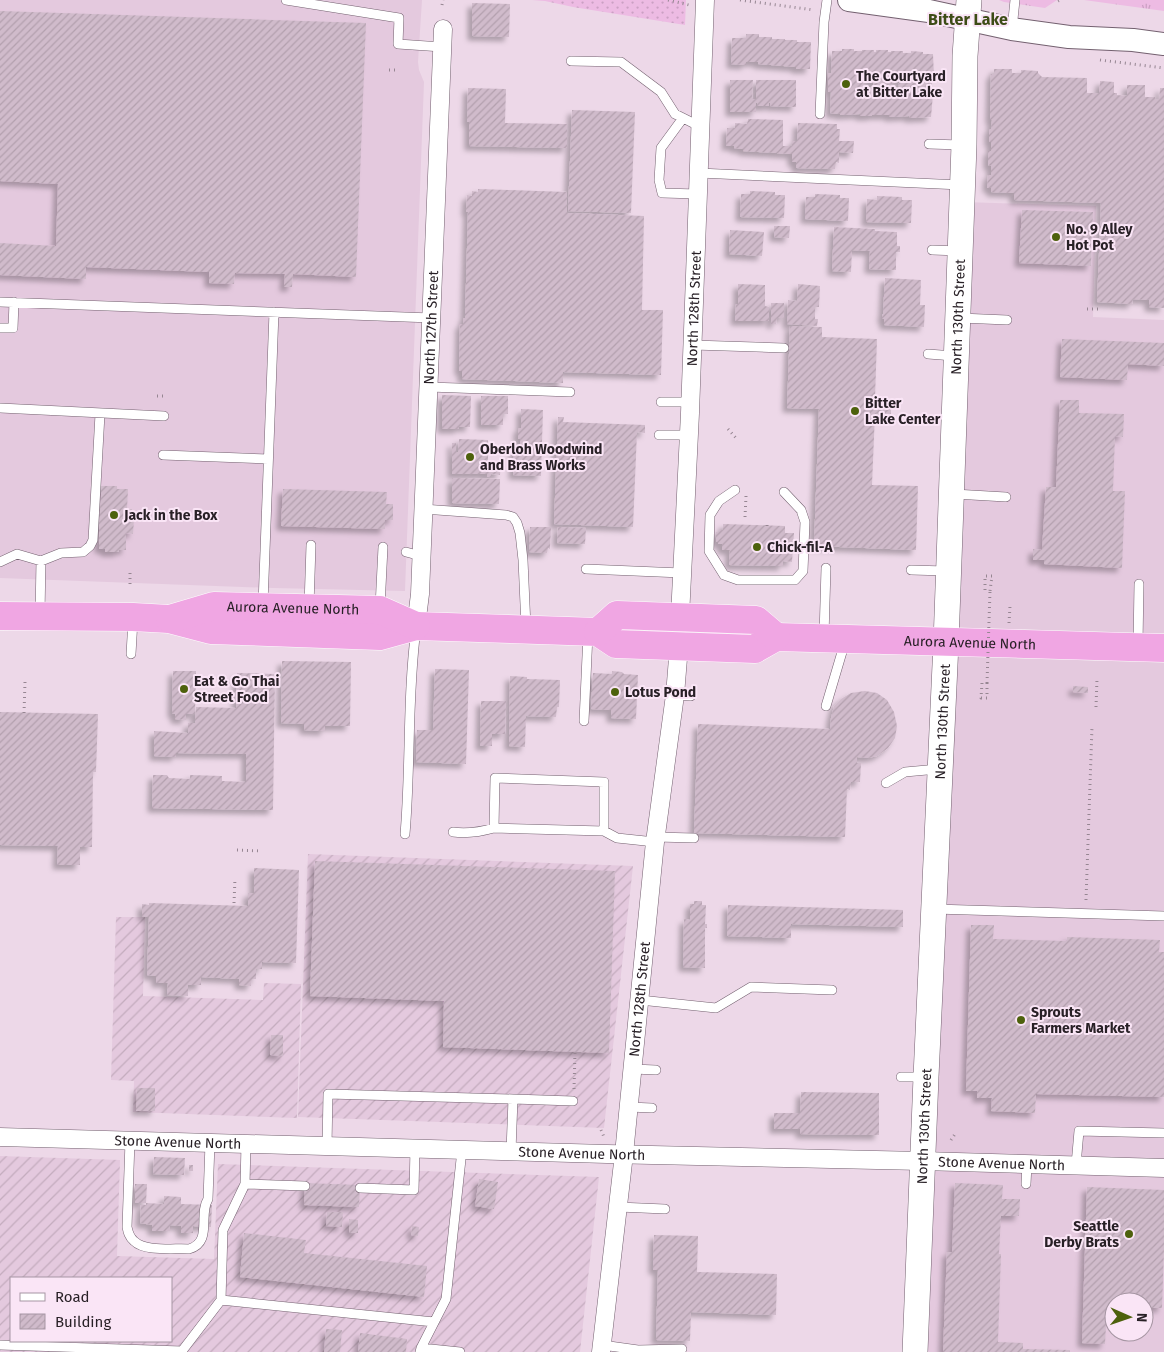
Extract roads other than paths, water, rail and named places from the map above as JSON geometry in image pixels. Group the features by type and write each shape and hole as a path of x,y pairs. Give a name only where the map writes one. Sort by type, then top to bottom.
{"highway":[{"name":"Aurora Avenue North","path":"170,619 214,606 380,610 416,626"},
{"path":"593,632 617,615 680,617 756,620 776,638"},
{"name":"Aurora Avenue North","path":"0,616 133,617 170,619 211,630 380,636 416,626 593,632 616,644 755,649 776,638 1151,648"}],"main road":[{"name":"North 130th Street","path":"915,1352 949,572 963,185 965,56 969,9"}],"street":[{"name":"North 128th Street","path":"680,617 689,435 705,0"},
{"path":"849,0 929,11 969,9 1012,29 1069,37 1133,40 1164,44"},
{"name":"North 127th Street","path":"416,626 420,594 413,554 423,509 443,29"},
{"name":"North 128th Street","path":"602,1349 656,840 683,695 679,646"},
{"name":"Stone Avenue North","path":"0,1137 922,1160 1164,1168"}],"lane":[{"path":"286,0 399,18 398,44 442,47"},
{"path":"820,114 824,22 827,0"},
{"path":"1012,29 1015,0"},
{"path":"571,61 620,62 660,92 676,114 701,127"},
{"path":"683,118 661,148 660,180 662,193 698,194"},
{"path":"929,144 964,145"},
{"path":"699,173 963,185"},
{"path":"932,250 960,251"},
{"path":"0,302 432,318"},
{"path":"0,328 13,328 14,302"},
{"path":"263,608 274,312"},
{"path":"957,318 1007,320"},
{"path":"692,344 784,348"},
{"path":"928,354 957,356"},
{"path":"429,387 570,392"},
{"path":"661,402 690,402"},
{"path":"0,408 164,416"},
{"path":"0,562 17,554 41,561 61,553 83,552 90,546 93,540 100,414"},
{"path":"659,435 689,435"},
{"path":"163,455 268,459"},
{"path":"735,490 719,501 710,515 709,551 724,575 738,580 795,580 802,571 804,522 801,510 784,492"},
{"path":"952,494 1006,497"},
{"path":"423,509 513,517 517,523 522,546 526,630"},
{"path":"309,609 311,545"},
{"path":"380,610 383,547"},
{"path":"40,617 41,561"},
{"path":"826,568 835,639 826,706"},
{"path":"586,569 682,573"},
{"path":"911,570 949,572"},
{"path":"1140,584 1151,648"},
{"path":"131,654 133,617"},
{"path":"405,834 408,802 412,655 416,626"},
{"path":"584,720 593,632"},
{"path":"886,783 904,772 941,768"},
{"path":"494,828 495,778 604,782 604,831"},
{"path":"453,832 465,834 494,828 604,831 617,838 656,840 694,838"},
{"path":"934,909 1164,916"},
{"path":"640,1000 716,1008 751,987 832,990"},
{"path":"633,1068 656,1070"},
{"path":"901,1077 926,1077"},
{"path":"327,1146 328,1094 573,1101"},
{"path":"511,1151 513,1099"},
{"path":"628,1107 652,1108"},
{"path":"1076,1165 1079,1131 1164,1133"},
{"path":"130,1141 126,1227 129,1236 134,1242 144,1247 189,1249 196,1247 201,1242 203,1234 204,1205 208,1199 210,1143"},
{"path":"0,1345 182,1351 221,1300 224,1230 245,1184 246,1144"},
{"path":"360,1188 414,1190 415,1148"},
{"path":"460,1352 420,1350 446,1299 462,1150"},
{"path":"1026,1184 1027,1164"},
{"path":"245,1184 305,1186"},
{"path":"618,1208 665,1209"},
{"path":"221,1300 434,1322"},
{"path":"602,1349 682,1349"}],"place":[{"name":"The Courtyard at Bitter Lake","path":"846,84"},
{"name":"No. 9 Alley Hot Pot","path":"1056,237"},
{"name":"Bitter Lake Center","path":"855,411"},
{"name":"Oberloh Woodwind and Brass Works","path":"470,457"},
{"name":"Jack in the Box","path":"114,515"},
{"name":"Chick-fil-A","path":"757,547"},
{"name":"Eat & Go Thai Street Food","path":"184,689"},
{"name":"Lotus Pond","path":"615,692"},
{"name":"Sprouts Farmers Market","path":"1021,1020"},
{"name":"Seattle Derby Brats","path":"1129,1234"}],"district":[{"name":"Bitter Lake","path":"968,19"}]}
